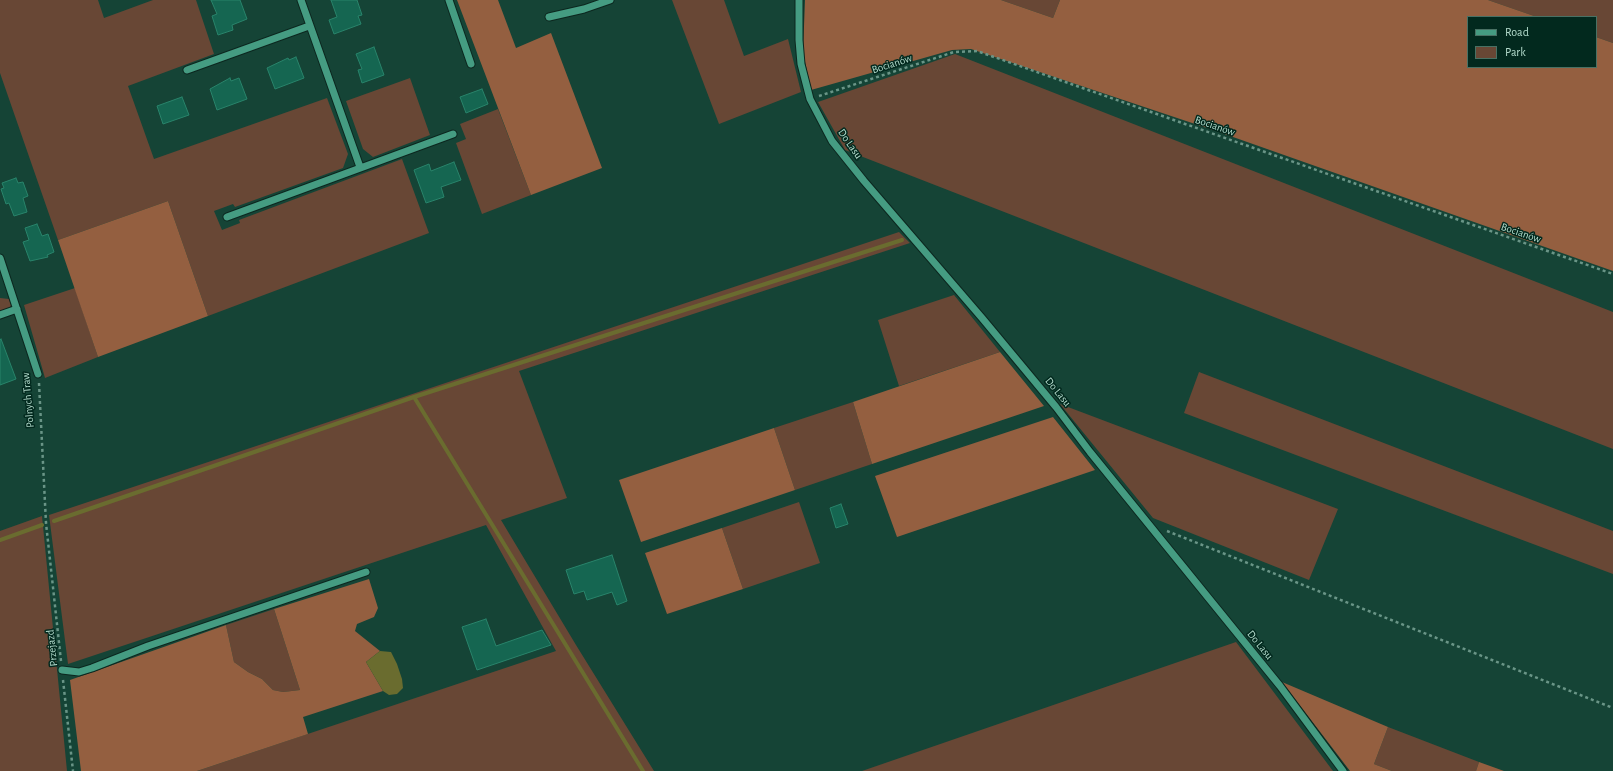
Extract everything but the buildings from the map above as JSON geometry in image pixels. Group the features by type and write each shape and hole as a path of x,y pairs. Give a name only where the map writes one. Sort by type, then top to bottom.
{"street":[{"path":"301,0 360,167"},
{"path":"449,0 471,64"},
{"path":"549,17 584,9 610,0"},
{"name":"Do Lasu","path":"799,0 801,64 810,99 832,141 864,181 1056,407 1148,524 1280,686 1343,771"},
{"path":"187,70 309,26"},
{"path":"227,217 360,167 454,134"},
{"name":"Polnych Traw","path":"0,258 38,374"},
{"path":"0,315 17,309"},
{"path":"62,670 79,672 92,668 148,646 366,572"}],"path":[{"name":"Bocianów","path":"810,99 954,52 977,51 1613,274"},
{"name":"Polnych Traw","path":"38,374 46,523"},
{"name":"Przejazd","path":"46,523 73,771"},
{"path":"1148,524 1613,708"}],"green space":[{"path":"0,0 98,0 104,18 153,0 196,0 214,54 128,86 154,159 327,98 348,154 343,168 235,207 233,204 214,211 222,230 240,223 239,220 402,159 429,233 208,316 168,201 58,240 0,73"},
{"path":"672,0 724,0 744,56 788,39 801,92 719,124"},
{"path":"1001,0 1060,0 1053,18"},
{"path":"1488,0 1613,0 1613,43 1597,37 1597,16 1534,16"},
{"path":"955,54 1613,312 1613,449 845,150 818,102"},
{"path":"410,78 430,135 373,157 363,149 346,101"},
{"path":"498,109 531,195 482,214 456,143 466,139 460,124"},
{"path":"899,232 910,243 519,371 567,498 501,520 654,771 197,771 556,651 486,525 68,664 49,515"},
{"path":"75,288 98,357 45,378 24,305"},
{"path":"954,295 1000,352 899,386 878,320"},
{"path":"0,298 9,299 11,305 9,309 0,312"},
{"path":"1199,372 1613,531 1613,574 1184,413"},
{"path":"853,402 872,464 795,490 774,428"},
{"path":"1060,404 1338,509 1309,580 1153,518"},
{"path":"799,502 820,563 743,589 722,528"},
{"path":"42,516 67,771 0,771 0,531"},
{"path":"274,609 300,690 283,692 273,690 262,679 248,672 234,662 226,625"},
{"path":"1236,642 1333,771 862,771"},
{"path":"1388,727 1479,762 1476,771 1392,771 1374,764"}],"shaded area":[{"path":"457,0 498,0 516,48 551,33 602,168 531,195"},
{"path":"805,0 1001,0 1053,18 1060,0 1488,0 1534,16 1467,16 1467,68 1597,68 1597,37 1613,43 1613,271 1216,131 971,49 952,50 811,90 803,52"},
{"path":"168,201 208,316 98,357 58,240"},
{"path":"1000,352 1044,406 872,464 853,402"},
{"path":"1053,417 1095,470 897,537 875,476"},
{"path":"774,428 795,490 641,542 619,480"},
{"path":"722,528 743,589 667,614 645,553"},
{"path":"369,579 378,608 374,617 357,624 355,631 380,651 366,662 383,691 303,717 308,734 197,771 81,771 70,680 226,625 234,662 248,672 262,679 273,690 283,692 300,690 274,609"},
{"path":"380,651 391,652 397,664 402,679 403,688 397,694 389,695 383,691 366,662"},
{"path":"1282,682 1388,727 1374,764 1392,771 1350,771"},
{"path":"1479,762 1504,771 1476,771"}],"waterway":[{"path":"54,521 414,397 902,240"},
{"path":"414,397 643,771"},
{"path":"0,540 42,525"}]}
